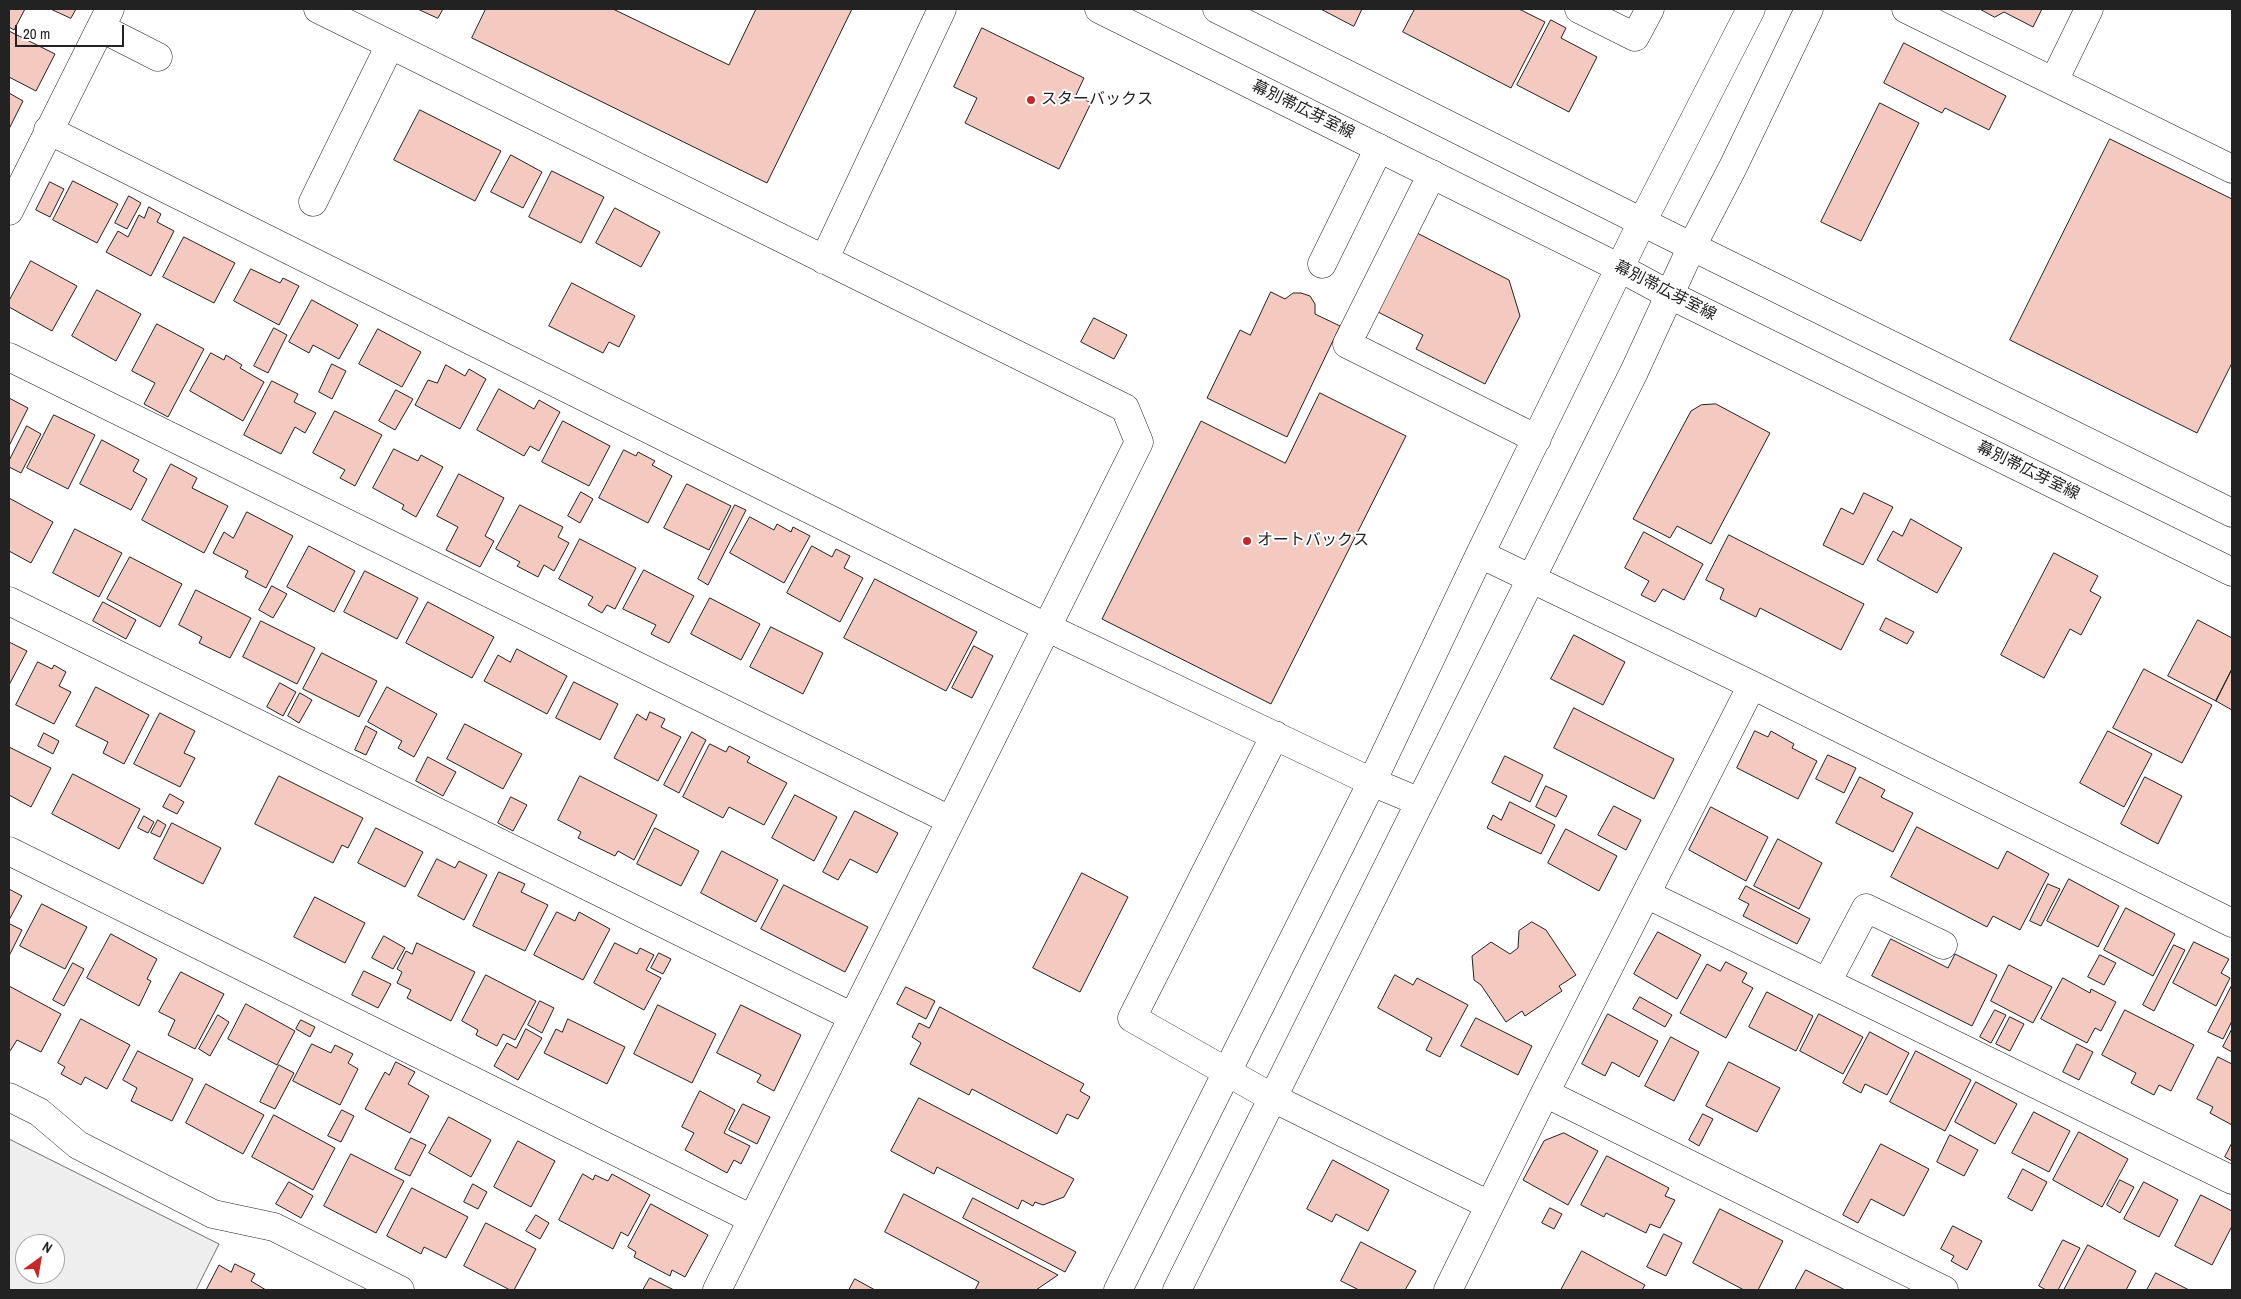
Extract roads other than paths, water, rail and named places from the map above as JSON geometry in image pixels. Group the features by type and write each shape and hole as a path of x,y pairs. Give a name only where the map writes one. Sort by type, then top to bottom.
{"street":[{"path":"318,9 1125,408 1138,442 718,1290"},
{"name":"幕別帯広芽室線","path":"1099,9 1620,268 1670,295 2232,572"},
{"path":"1218,9 1642,222 2232,513"},
{"path":"1579,9 1635,37 1650,9"},
{"path":"1118,1290 1372,782 1480,554 1642,222 1751,9"},
{"path":"1177,1290 1634,372 1692,246 1733,167 1809,9"},
{"path":"1906,9 2232,169"},
{"path":"2054,81 2090,9"},
{"path":"824,260 932,12"},
{"path":"9,211 105,18 158,57"},
{"path":"312,202 390,45"},
{"path":"48,130 1046,626 1372,782 1420,802"},
{"path":"1322,264 1379,148"},
{"path":"1432,174 1347,344 1537,439"},
{"path":"9,357 950,820"},
{"path":"1480,554 2230,915"},
{"path":"9,601 853,1017"},
{"path":"1448,1290 1545,1093 1752,685"},
{"path":"1275,735 1132,1018 1273,1098 1489,1206"},
{"path":"9,851 752,1219"},
{"path":"1646,894 2232,1180"},
{"path":"1827,982 1866,908 1943,945"},
{"path":"1545,1093 1944,1290"},
{"path":"9,1097 39,1112 78,1145 213,1214 274,1227 400,1290"}],"place":[{"name":"スターバックス","path":"1031,100"},
{"name":"オートバックス","path":"1247,541"}]}
